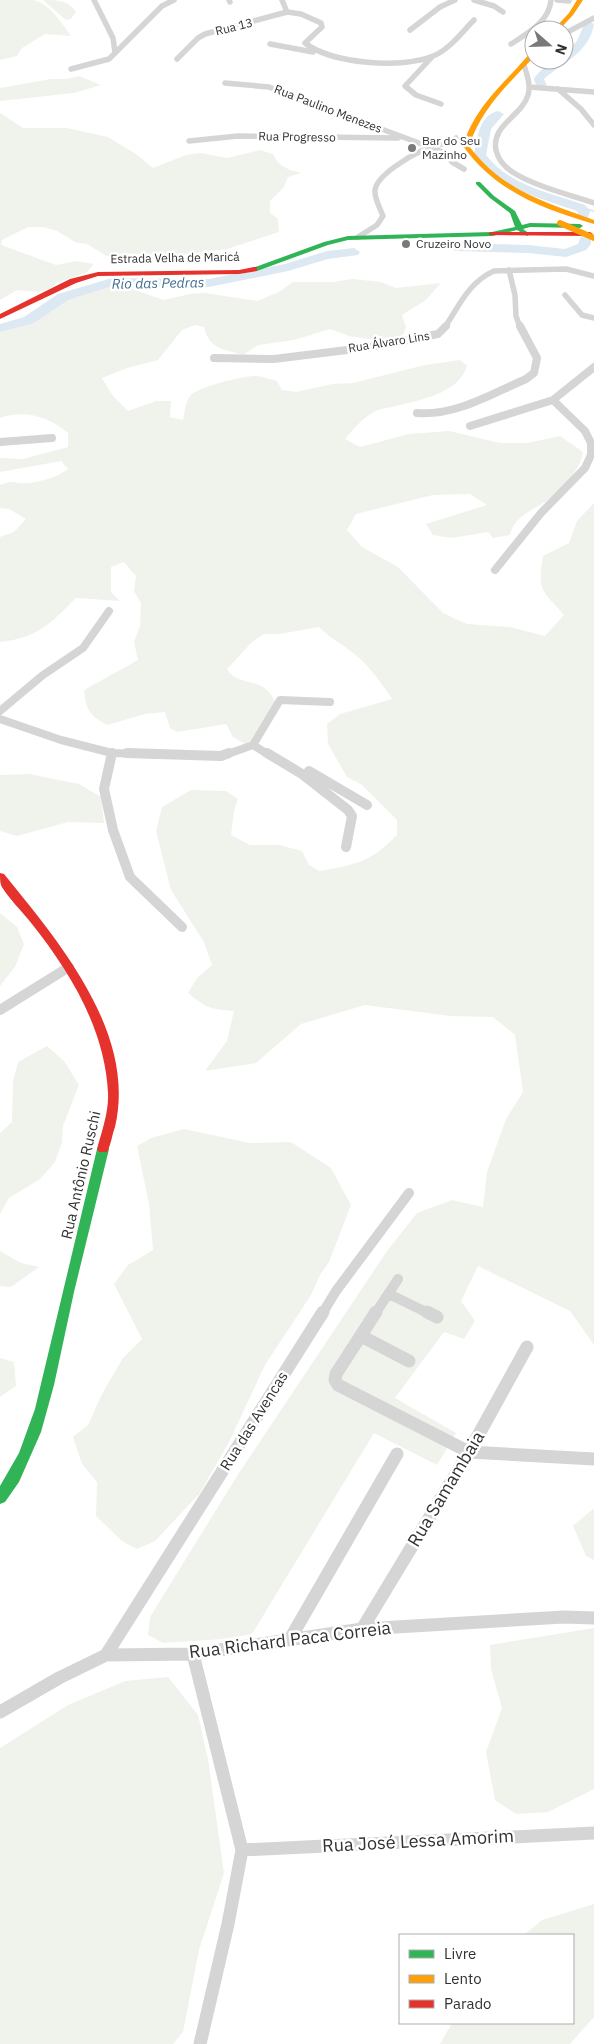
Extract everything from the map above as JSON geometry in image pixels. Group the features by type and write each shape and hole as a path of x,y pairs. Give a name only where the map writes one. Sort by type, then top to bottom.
{"main road":[{"path":"554,20 570,0"},
{"path":"565,20 580,0"},
{"path":"521,227 513,212 492,197 464,169 457,152 456,138 465,121 524,54"},
{"path":"524,66 478,118 470,130 466,146 476,165 487,175 578,220 582,226"},
{"path":"478,183 500,197 594,237"},
{"path":"548,206 594,222"},
{"path":"374,230 492,234 534,225 594,227"},
{"path":"572,233 580,230 582,226"},
{"path":"521,227 594,237"},
{"name":"Estrada Velha de Maricá","path":"0,317 72,281 98,274 238,272 254,269 326,244 356,237 374,230"},
{"name":"Rua Antônio Ruschi","path":"0,877 38,923 69,967 98,1022 110,1055 114,1095 105,1142 63,1312 41,1416 13,1481 0,1498"}],"street":[{"path":"94,0 116,41 115,52"},
{"path":"158,0 162,6"},
{"path":"71,69 109,59 162,6 174,0"},
{"path":"282,0 286,12 301,14 321,23 322,27 319,31 305,43 314,52"},
{"path":"410,30 440,7 455,0"},
{"path":"474,0 494,6 503,12"},
{"path":"511,44 543,19 551,8 551,0"},
{"path":"557,0 570,0"},
{"name":"Rua 13","path":"177,59 198,38 205,34 286,12"},
{"path":"574,29 594,18"},
{"path":"441,104 407,90 405,86 411,75 426,64 474,20"},
{"path":"270,44 340,58 371,61 415,60 432,57"},
{"path":"525,70 529,87 527,97 498,133 496,140 498,160 511,172 521,177 594,203"},
{"name":"Rua Paulino Menezes","path":"225,84 269,87 443,152 452,162 464,169"},
{"path":"529,87 594,92"},
{"path":"558,89 581,109 594,125"},
{"name":"Rua Progresso","path":"189,141 238,136 406,138"},
{"path":"374,230 383,216 375,190 378,183 399,164 429,148 446,144 456,138"},
{"name":"Rua Álvaro Lins","path":"214,358 274,359 371,347 438,334 443,330 466,295 484,275 494,271 566,269 594,276"},
{"path":"417,413 432,414 454,410 526,379 534,373 538,365 537,358 521,330 516,316 515,295 510,270"},
{"path":"565,295 582,315 594,318"},
{"path":"470,426 553,400 594,367"},
{"path":"495,570 550,503 585,468 591,455 591,443 585,431 553,400"},
{"path":"0,442 52,438"},
{"path":"0,711 43,675 83,648 109,611"},
{"path":"0,719 61,740 112,754 221,756 254,743 280,700 330,702"},
{"path":"254,743 367,805"},
{"path":"254,743 297,770 348,810 352,816 346,847"},
{"path":"112,754 104,789 113,830 130,878 182,927"},
{"path":"0,1010 69,967"},
{"name":"Rua das Avencas","path":"106,1655 336,1290 408,1192"},
{"path":"398,1278 336,1374 335,1380 338,1385 468,1452 594,1459"},
{"path":"389,1294 437,1317"},
{"path":"361,1336 409,1361"},
{"name":"Rua Samambaia","path":"362,1629 468,1452 527,1347"},
{"path":"290,1639 397,1454"},
{"name":"Rua Richard Paca Correia","path":"0,1712 59,1678 106,1655 193,1654 362,1629 564,1617 594,1618"},
{"path":"193,1654 242,1850 228,1924 200,2044"},
{"name":"Rua José Lessa Amorim","path":"242,1850 594,1833"}],"shaded area":[{"path":"0,0 33,0 39,2 55,14 71,36 45,34 22,48 17,56 0,60"},
{"path":"43,0 66,3 76,12 71,19 66,20"},
{"path":"79,76 101,85 74,93 0,101 0,88"},
{"path":"0,113 23,128 67,128 108,137 136,154 153,168 186,155 201,153 227,158 260,150 273,154 284,167 301,173 288,177 284,187 270,201 270,213 278,219 279,232 227,249 162,257 125,253 107,256 87,244 75,242 57,231 43,227 28,227 2,240 1,245 56,265 76,261 94,264 86,273 56,283 51,288 39,292 17,290 0,300"},
{"path":"352,279 381,282 396,288 441,283 426,300 402,315 406,327 402,339 368,339 349,336 330,329 294,340 258,345 243,355 213,344 209,340 204,327 195,325 182,330 158,360 127,368 102,378 113,396 128,411 156,401 171,401 170,417 183,420 187,403 192,394 234,379 251,376 262,377 277,381 282,390 296,392 332,384 353,383 425,365 460,360 467,366 455,384 425,399 370,414 345,439 360,447 409,434 449,431 500,443 527,443 560,436 583,452 575,472 560,490 520,518 512,528 510,535 493,538 488,532 451,538 433,535 426,524 487,505 470,494 433,495 356,514 347,530 362,547 398,567 443,613 467,624 510,627 545,636 564,615 543,589 541,568 543,556 569,543 577,521 594,503 594,1345 570,1311 478,1266 461,1301 475,1321 464,1339 444,1332 395,1398 456,1433 437,1465 374,1433 252,1634 223,1639 163,1643 148,1635 150,1617 237,1476 387,1251 417,1213 452,1200 483,1207 487,1172 506,1119 523,1092 515,1035 493,1017 450,1016 365,1005 301,1024 256,1063 205,1071 227,1041 234,1011 209,1007 188,993 197,978 212,965 204,942 171,890 156,831 162,807 191,790 226,791 238,799 234,811 231,835 250,845 279,845 302,851 309,865 319,871 343,867 362,861 379,851 397,835 397,820 362,785 347,777 328,744 327,724 340,714 392,699 376,676 362,661 319,627 280,634 264,634 252,642 227,669 232,675 264,688 275,702 253,740 245,744 233,737 226,724 177,732 170,728 165,712 145,714 107,725 92,715 87,707 84,690 138,660 134,642 140,626 141,603 134,591 136,576 124,562 111,567 111,592 120,601 76,598 43,628 24,637 0,642 0,537 14,532 26,519 9,509 0,508 0,485 9,482 27,483 43,480 54,477 68,469 61,461 0,472 0,458 23,459 68,447 68,433 61,427 36,416 18,414 0,418 0,331 22,325 63,297 112,282 164,300 190,294 205,293 257,301 279,292 293,282 332,282"},
{"path":"29,774 79,784 101,797 104,823 68,822 17,836 0,831 0,775"},
{"path":"0,913 17,927 24,944 15,967 0,986"},
{"path":"47,1046 64,1061 79,1085 63,1126 62,1143 55,1162 40,1179 9,1198 0,1214 0,1133 12,1122 13,1081 18,1062"},
{"path":"184,1129 250,1143 291,1142 331,1168 351,1205 329,1262 320,1275 311,1295 265,1365 229,1442 200,1493 155,1541 137,1549 122,1541 96,1516 97,1482 82,1464 73,1437 88,1425 102,1394 123,1358 142,1339 114,1284 128,1265 153,1250 149,1204 137,1146 151,1138"},
{"path":"0,1251 21,1263 39,1267 11,1287 0,1286"},
{"path":"0,1358 14,1362 16,1386 0,1397"},
{"path":"594,1508 594,1560 586,1556 573,1526"},
{"path":"594,1628 594,1789 548,1812 516,1814 495,1800 486,1752 502,1708 491,1669 490,1645"},
{"path":"168,1677 198,1715 208,1759 224,1873 199,1950 183,2032 173,2044 0,2044 0,1748 68,1705 125,1681"},
{"path":"594,1904 594,2017 570,2044 440,2044 451,2024 574,2024 574,1934 525,1934 542,1920"}],"waterway":[{"name":"Rio das Pedras","path":"541,86 539,79 541,76 573,52 582,42 589,24"},
{"path":"498,114 485,128 480,155 488,166 499,175 525,189 581,208 584,211 584,215"},
{"name":"Rio das Pedras","path":"578,207 594,211"},
{"name":"Rio das Pedras","path":"455,247 528,249 566,253 582,247 585,244 585,239"},
{"name":"Rio das Pedras","path":"0,328 29,320 63,297 112,282 209,283 288,267 327,255 354,252"}],"traffic: fast":[{"path":"478,183 492,197 513,212 520,230 527,234"},
{"path":"493,234 530,225 580,226"},
{"path":"254,269 326,243 348,238 491,234"},
{"path":"0,1498 14,1477 25,1455 41,1409 103,1149"}],"traffic: slow":[{"path":"565,20 580,0"},
{"path":"524,64 485,107 470,132 466,146 478,162 506,186 522,195 594,222"},
{"path":"560,223 594,238"}],"traffic: jam":[{"path":"491,234 590,234"},
{"path":"0,317 73,281 98,274 239,272 254,269"},
{"path":"0,877 39,925 75,977 90,1004 102,1033 110,1062 114,1093 112,1114 103,1149"}],"place":[{"name":"Bar do Seu Mazinho","path":"412,148"},
{"name":"Cruzeiro Novo","path":"406,244"}]}
